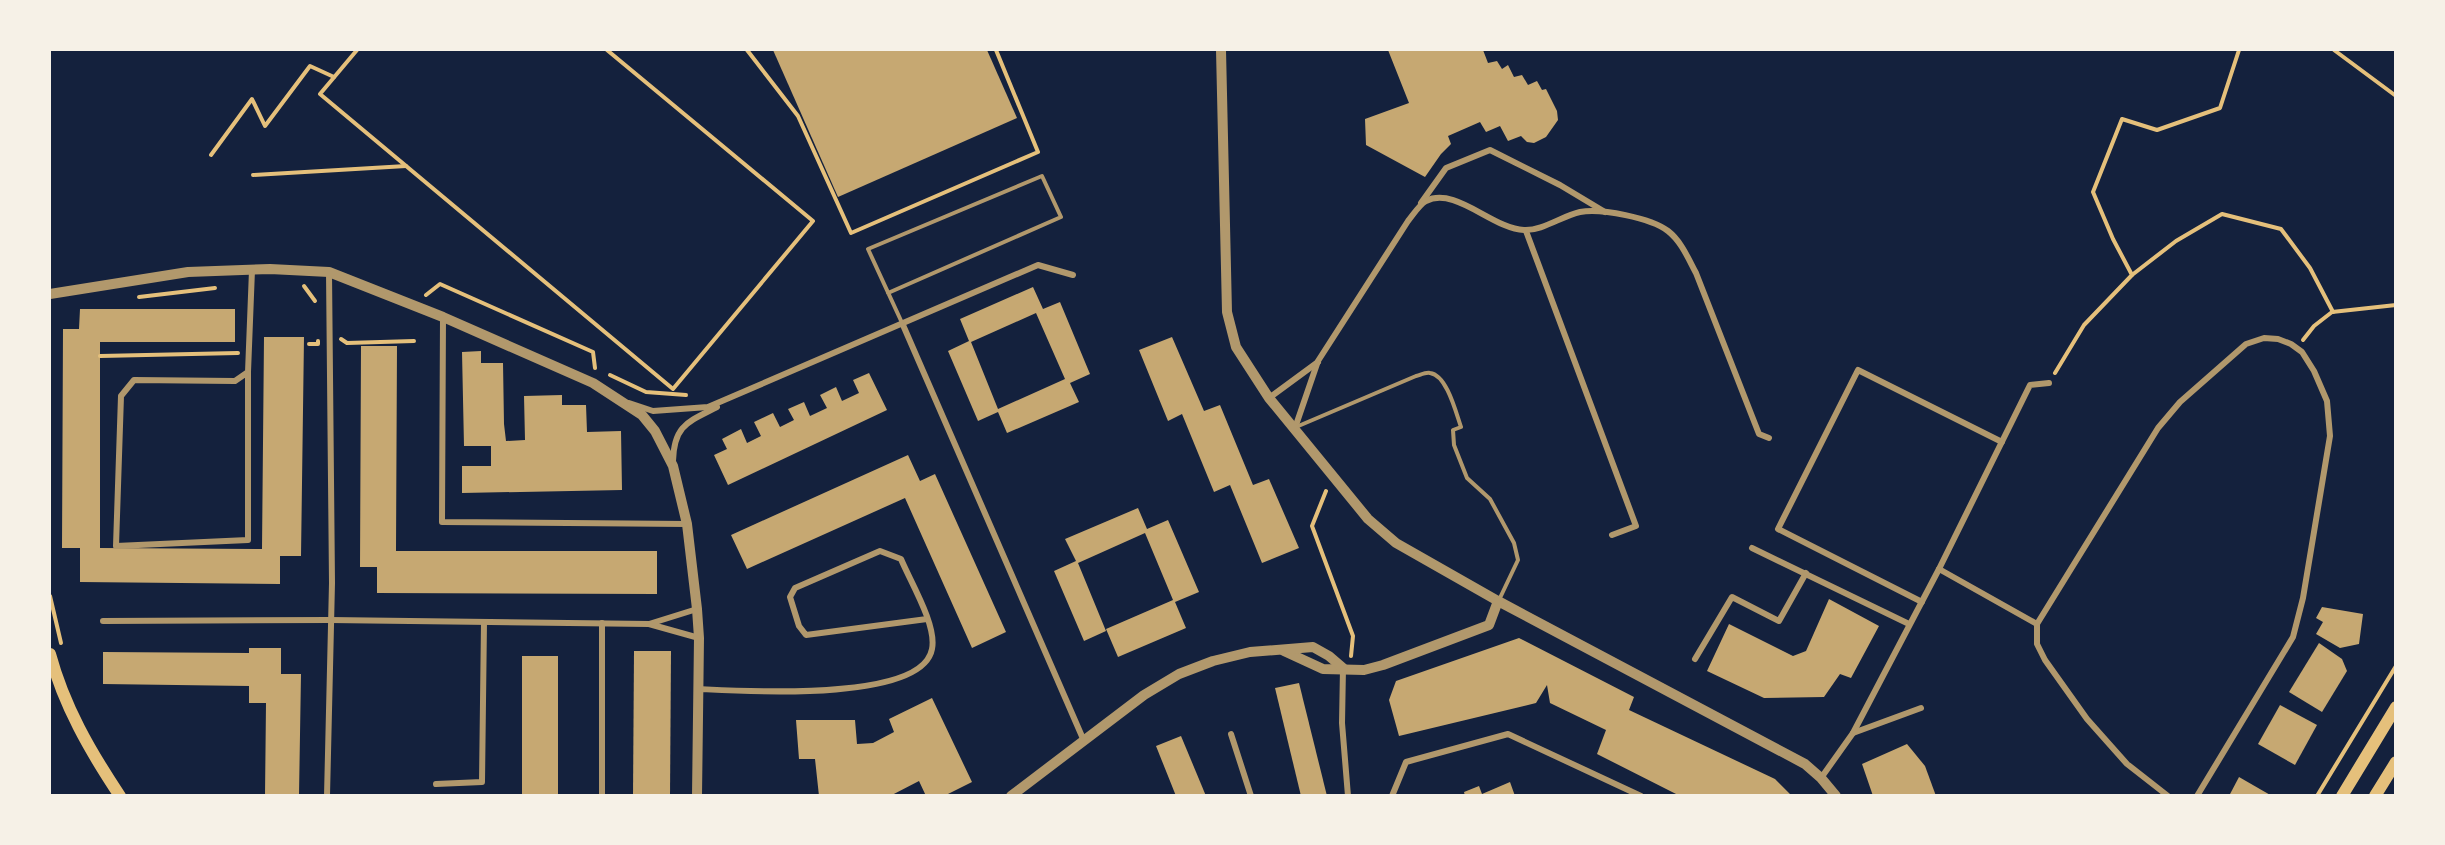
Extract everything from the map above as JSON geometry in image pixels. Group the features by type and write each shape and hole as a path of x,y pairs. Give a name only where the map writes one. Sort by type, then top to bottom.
{"main road":[{"path":"50,654 73,717 95,758 120,795"},
{"path":"2342,795 2396,707"},
{"path":"2375,795 2396,762"}],"street":[{"path":"1221,50 1227,312 1236,347 1269,398 1368,519 1396,543 1498,601 1788,753 1805,764 1836,795"},
{"path":"1294,428 1318,361 1408,221 1446,168 1490,150 1560,185 1606,212"},
{"path":"1408,221 1425,202 1439,197 1459,203 1510,228 1526,231 1581,212 1606,212 1654,224 1669,231 1684,249 1696,273 1760,434 1769,438"},
{"path":"1526,231 1636,526 1612,535"},
{"path":"620,399 653,411 708,407 1038,266 1073,274"},
{"path":"248,372 235,381 134,380 121,396 116,546 248,540 248,372 252,270"},
{"path":"50,295 188,273 252,270 329,272 443,317 593,383 642,415 655,431 673,466"},
{"path":"327,795 332,525 329,272"},
{"path":"443,317 442,522 687,524"},
{"path":"903,325 1084,741"},
{"path":"2168,795 2127,764 2087,719 2045,660 2037,644 2037,624 2158,428 2180,402 2246,344 2264,338 2278,339 2302,352 2314,371 2327,401 2330,436 2303,598 2293,638 2197,795"},
{"path":"1269,398 1318,361"},
{"path":"1922,602 1778,529 1858,370 2002,442"},
{"path":"1821,778 1853,733 1939,570 2031,385 2049,383"},
{"path":"697,795 699,638 687,524 673,466 673,444 679,430 744,392"},
{"path":"1752,548 1909,624"},
{"path":"699,689 752,691 842,689 889,682 921,669 932,651 933,637 927,619 901,559 880,551 795,588 790,597 799,626 806,635 927,619"},
{"path":"1939,570 2037,624"},
{"path":"1695,659 1732,597 1779,621 1806,573"},
{"path":"1011,795 1144,695 1179,674 1213,661 1250,652 1281,650 1323,669 1364,670 1489,625 1498,601"},
{"path":"649,624 697,609"},
{"path":"103,621 330,620 649,624 699,638"},
{"path":"436,784 482,782 484,622"},
{"path":"602,623 602,795"},
{"path":"1346,669 1342,723 1348,795"},
{"path":"1853,733 1921,708"},
{"path":"1231,734 1251,795"},
{"path":"1392,795 1406,762 1508,734 1641,795"}],"lane":[{"path":"888,293 1061,217 1042,176 868,249 888,293 903,325"},
{"path":"1294,428 1416,376 1429,372 1439,377 1447,390 1461,427 1453,430 1454,445 1467,478 1490,499 1514,543 1518,560 1498,601"}],"path":[{"path":"357,50 320,94 673,389 813,221 607,50"},
{"path":"747,50 798,116 851,233 1038,152 996,50"},
{"path":"2132,275 2113,239 2093,192 2122,119 2157,130 2220,108 2239,50"},
{"path":"2334,50 2396,96"},
{"path":"211,155 252,99 265,126 310,66 334,77"},
{"path":"253,176 406,166"},
{"path":"2049,383 2084,325 2132,275 2176,241 2222,214 2282,229 2310,268 2333,312"},
{"path":"294,286 306,286 315,298 316,309"},
{"path":"136,297 217,287"},
{"path":"2297,348 2314,326 2333,312 2396,305"},
{"path":"340,329 340,339 347,343 414,341"},
{"path":"309,344 318,344 317,337"},
{"path":"100,356 240,353 240,343"},
{"path":"1334,477 1318,508 1312,526 1353,636 1346,669"},
{"path":"50,596 61,645"},
{"path":"2317,795 2396,666"}],"building":[{"path":"773,50 987,50 1017,118 838,197"},
{"path":"1388,50 1483,50 1488,63 1497,61 1502,69 1508,65 1514,77 1522,75 1528,85 1537,81 1542,90 1546,89 1557,111 1558,120 1546,137 1534,143 1527,142 1521,136 1508,141 1500,126 1486,132 1480,122 1448,136 1451,144 1425,177 1366,145 1365,119 1409,103"},
{"path":"1033,287 1043,309 1060,302 1090,374 1070,383 1079,402 1007,433 998,412 978,421 948,351 969,341 960,319","holes":["1036,313 1065,379 998,409 971,342"]},
{"path":"80,309 235,309 235,342 100,342 100,548 262,549 264,337 304,337 301,556 280,556 280,584 80,582 80,548 62,548 63,329 79,329"},
{"path":"1172,337 1204,411 1220,405 1253,485 1269,479 1299,548 1262,563 1230,485 1214,492 1182,414 1168,421 1139,350"},
{"path":"361,346 397,346 396,551 657,551 657,594 377,593 377,567 360,567"},
{"path":"481,351 481,363 503,363 506,441 525,440 524,396 562,395 562,405 586,405 587,432 621,431 622,490 462,493 462,466 491,466 491,446 464,446 462,352"},
{"path":"869,373 887,410 728,485 714,455 727,449 722,439 741,429 747,443 761,436 754,422 773,413 780,427 794,420 788,409 804,402 810,416 827,408 820,395 836,387 842,401 859,393 853,380"},
{"path":"908,455 920,481 935,474 1006,632 972,648 905,498 747,569 731,535"},
{"path":"1138,508 1147,529 1168,520 1199,592 1175,602 1186,628 1118,657 1106,629 1173,600 1145,533 1078,563 1106,631 1084,641 1054,571 1076,561 1065,539"},
{"path":"1829,599 1879,626 1851,678 1840,674 1824,697 1764,698 1707,671 1729,624 1793,656 1806,651"},
{"path":"2322,607 2363,614 2359,644 2340,648 2316,634 2323,622 2316,618"},
{"path":"1519,638 1634,697 1629,710 1775,779 1792,796 1680,796 1597,754 1606,730 1550,703 1547,685 1536,703 1399,736 1389,700 1396,681"},
{"path":"2319,643 2342,659 2347,671 2322,712 2289,692"},
{"path":"249,648 281,648 281,674 301,674 299,796 265,796 266,703 249,703 249,686 103,684 103,652 249,653"},
{"path":"634,651 671,651 670,796 633,796"},
{"path":"522,656 558,656 558,796 522,796"},
{"path":"1299,683 1327,796 1301,796 1275,688"},
{"path":"932,698 972,782 944,796 926,796 919,781 890,796 819,796 815,759 799,759 796,720 855,720 857,744 873,743 894,732 889,719"},
{"path":"2280,705 2317,725 2295,765 2258,744"},
{"path":"1181,736 1206,796 1176,796 1156,746"},
{"path":"1907,744 1925,766 1936,796 1873,796 1862,764"},
{"path":"2239,777 2272,796 2229,796"},
{"path":"1510,782 1515,796 1465,796 1464,792 1479,786 1482,794"}]}
